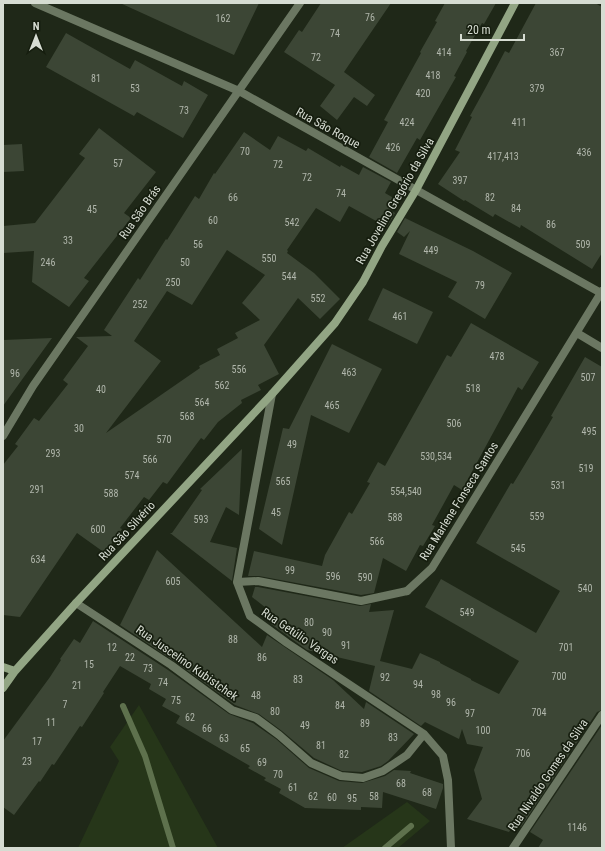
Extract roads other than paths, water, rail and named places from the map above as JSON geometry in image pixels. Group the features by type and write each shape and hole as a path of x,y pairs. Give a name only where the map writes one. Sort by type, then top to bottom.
{"street":[{"name":"Rua São Roque","path":"35,3 238,91 601,292"},
{"name":"Rua São Brás","path":"3,436 33,386 300,3"},
{"name":"Rua Jovelino Gregório da Silva","path":"272,394 335,323 363,282 382,246 416,190 515,3"},
{"name":"Rua Marlene Fonseca Santos","path":"237,582 258,581 361,601 407,592 432,568 577,334 601,292"},
{"path":"577,334 602,348"},
{"path":"237,582 272,394"},
{"name":"Rua São Silvério","path":"3,688 15,671 76,603 272,394"},
{"name":"Rua Getúlio Vargas","path":"237,582 250,616 287,643 424,734 443,756 448,780 451,848"},
{"name":"Rua Juscelino Kubistchek","path":"76,603 171,665 232,710 256,718 279,734 311,763 341,776 363,778 383,771 407,755 424,734"},
{"path":"3,667 15,671"},
{"name":"Rua Nivaldo Gomes da Silva","path":"513,848 602,715"}],"waterway":[{"path":"123,706 145,756 173,848"},
{"path":"385,848 411,826"}]}
